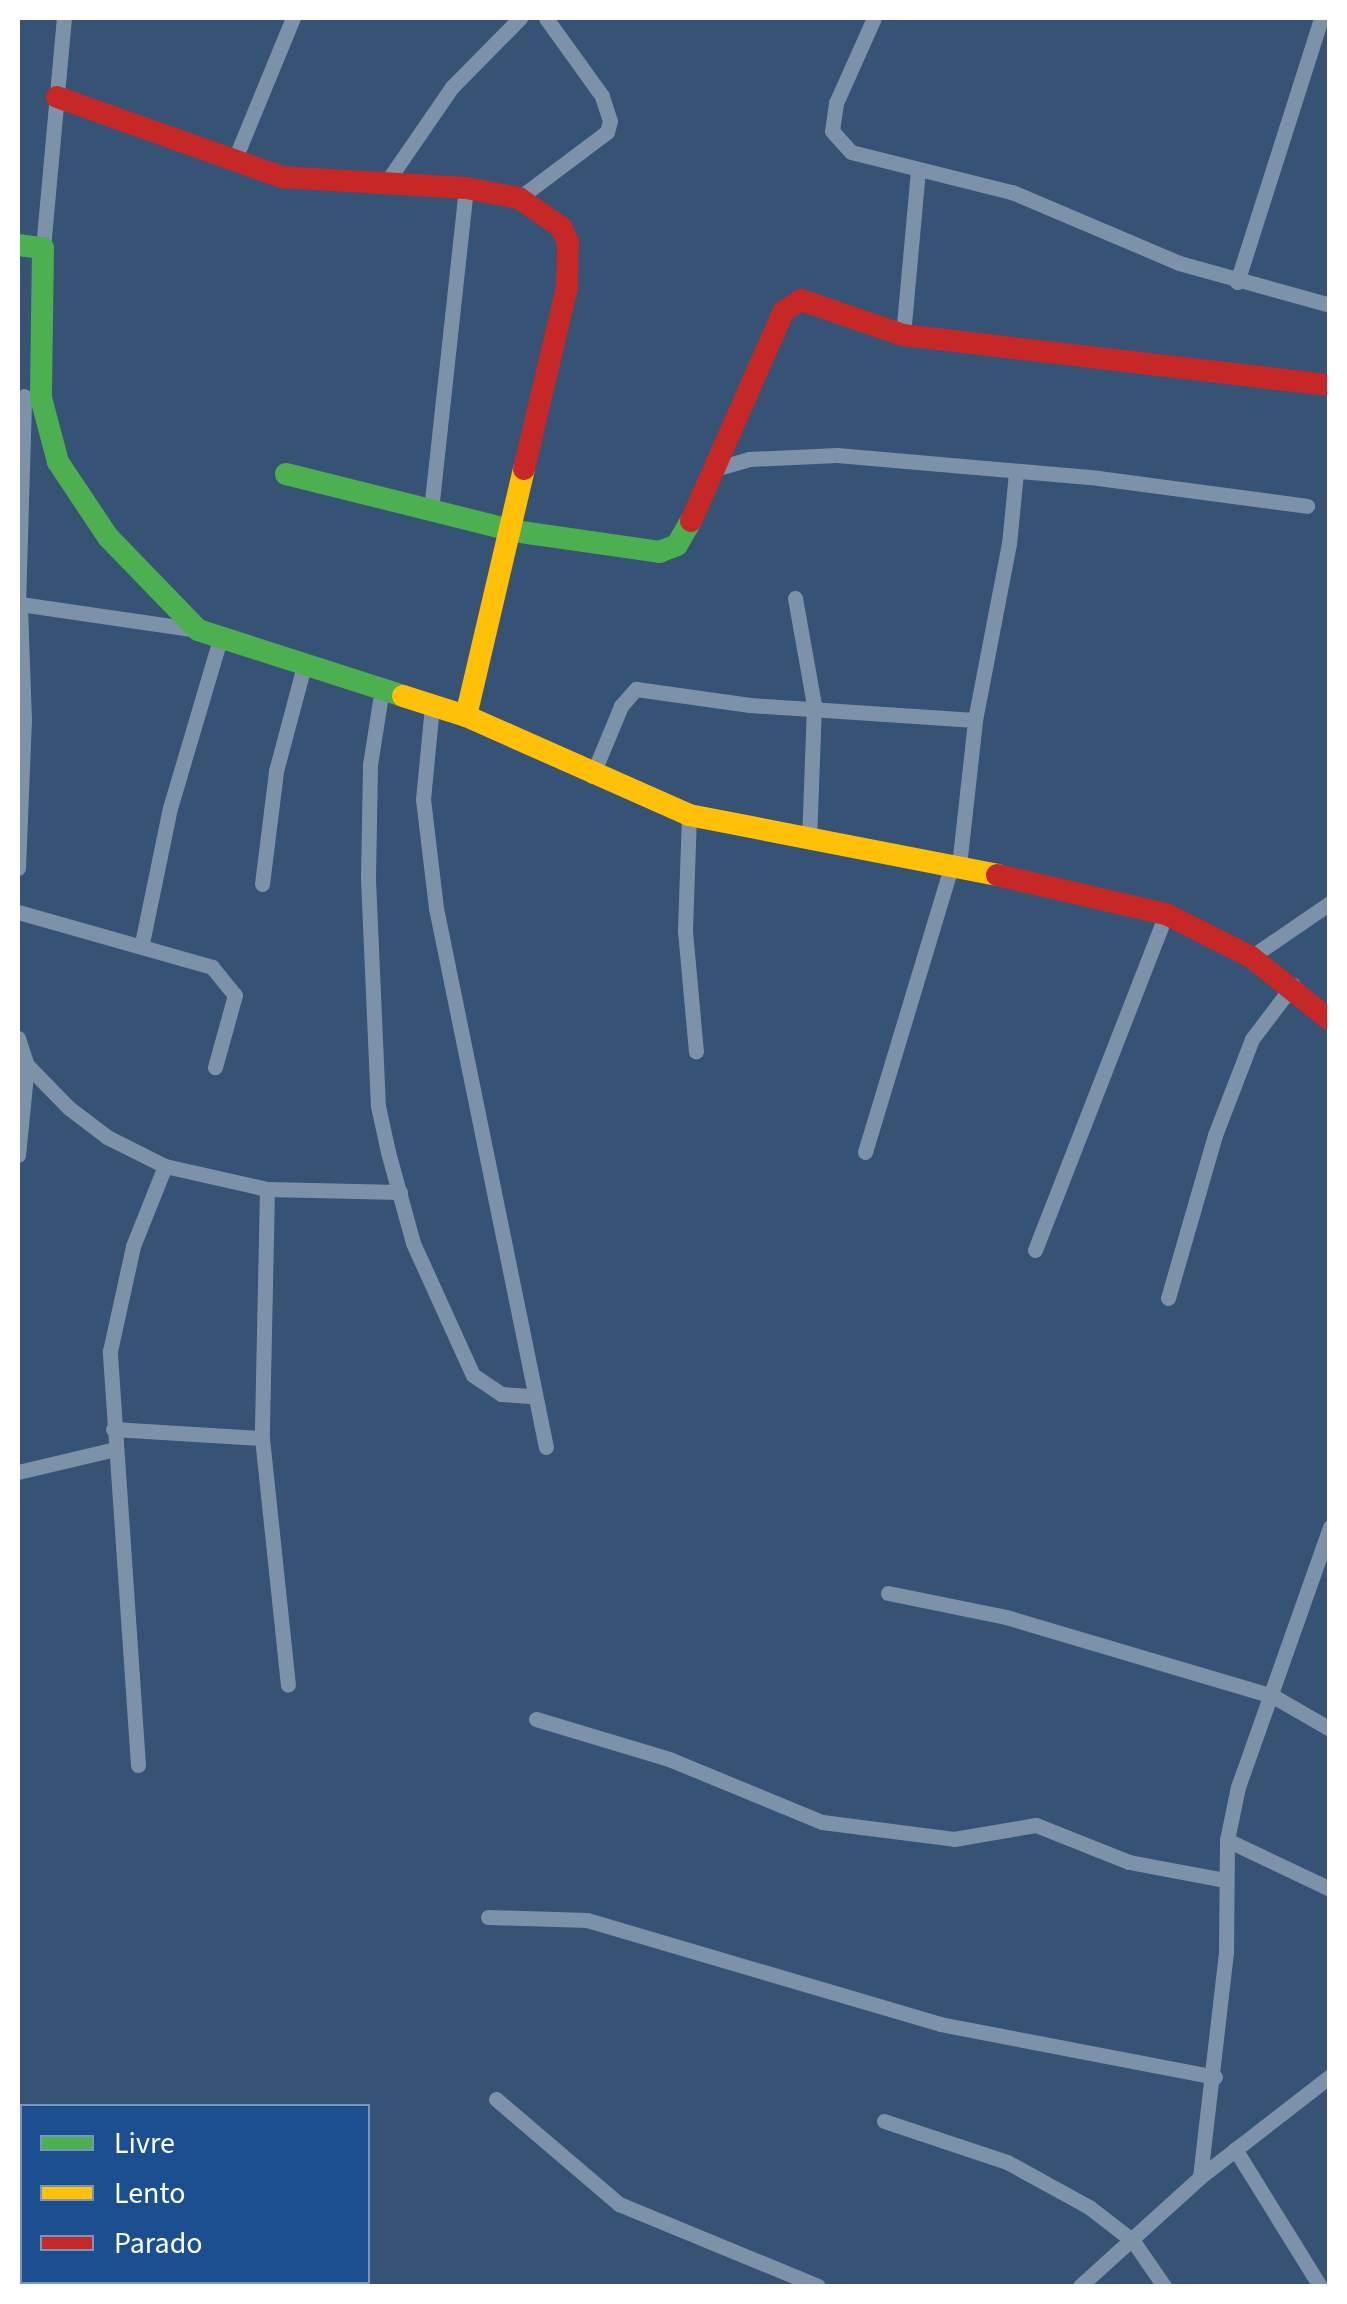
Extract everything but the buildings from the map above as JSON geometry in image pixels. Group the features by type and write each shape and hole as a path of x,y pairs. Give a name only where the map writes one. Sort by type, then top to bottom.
{"street":[{"path":"18,865 19,604 28,396 64,18"},
{"path":"234,161 292,18"},
{"path":"388,180 452,88 520,18"},
{"path":"518,198 607,132 610,121 602,96 546,18"},
{"path":"874,18 836,103 832,131 851,152 1012,192 1237,282 1330,305"},
{"path":"1237,282 1322,42 1320,18"},
{"path":"56,97 282,177 388,180 466,188 518,198 562,227 568,242 563,306 514,531 466,716"},
{"path":"903,335 918,170"},
{"path":"431,510 466,188"},
{"path":"18,246 43,248"},
{"path":"286,474 514,531 659,552 676,545 688,528 711,470 792,303 801,300 903,335 1330,385"},
{"path":"28,396 74,487 138,572 209,633"},
{"path":"711,470 750,459 837,454 1307,506"},
{"path":"865,1152 955,865 975,720 1009,544 1016,472"},
{"path":"794,598 814,706 808,841"},
{"path":"19,604 209,633 305,662 466,716 592,776 689,816 808,841 955,865 1166,914 1250,957 1292,985 1330,1020"},
{"path":"142,944 209,633"},
{"path":"262,884 276,771 305,662"},
{"path":"382,688 370,765 368,880 378,1106 428,1281 473,1375 501,1394 533,1396"},
{"path":"592,776 621,706 636,690 750,705 814,706 975,720"},
{"path":"432,706 423,799 436,908 546,1447"},
{"path":"689,816 685,931 696,1052"},
{"path":"1250,957 1330,903"},
{"path":"18,912 142,944 212,967 228,980 234,1009 215,1066"},
{"path":"1035,1250 1166,914"},
{"path":"1168,1298 1215,1136 1252,1039 1292,985"},
{"path":"18,1038 27,1065 18,1155"},
{"path":"27,1065 107,1137 165,1166 267,1188 400,1192"},
{"path":"138,1765 129,1564 115,1449 110,1351 118,1301 165,1166"},
{"path":"267,1188 262,1438 288,1685"},
{"path":"114,1429 262,1438"},
{"path":"18,1472 115,1449"},
{"path":"1200,2176 1215,2077 1226,1840 1238,1787 1330,1527"},
{"path":"1311,1580 1330,1587"},
{"path":"888,1593 1006,1618 1273,1696 1330,1729"},
{"path":"536,1719 668,1759 822,1822 954,1839 1036,1825 1128,1862 1225,1880"},
{"path":"1226,1840 1330,1889"},
{"path":"488,1917 587,1920 940,2024 1215,2077"},
{"path":"1080,2286 1200,2176 1330,2076"},
{"path":"496,2100 619,2204 818,2286"},
{"path":"884,2121 1006,2162 1090,2206 1133,2241 1164,2286"},
{"path":"1234,2149 1320,2286"}],"traffic: fast":[{"path":"18,245 43,248 41,398 58,462 108,537 198,630 403,696"},
{"path":"286,474 514,531 659,552 677,545 691,521"}],"traffic: slow":[{"path":"466,716 524,469"},
{"path":"403,696 466,716 689,815 997,875"}],"traffic: jam":[{"path":"57,97 282,177 466,188 519,198 561,227 568,242 567,287 524,469"},
{"path":"691,521 783,312 801,300 903,335 1330,385"},
{"path":"997,875 1166,914 1251,957 1330,1020"}]}
